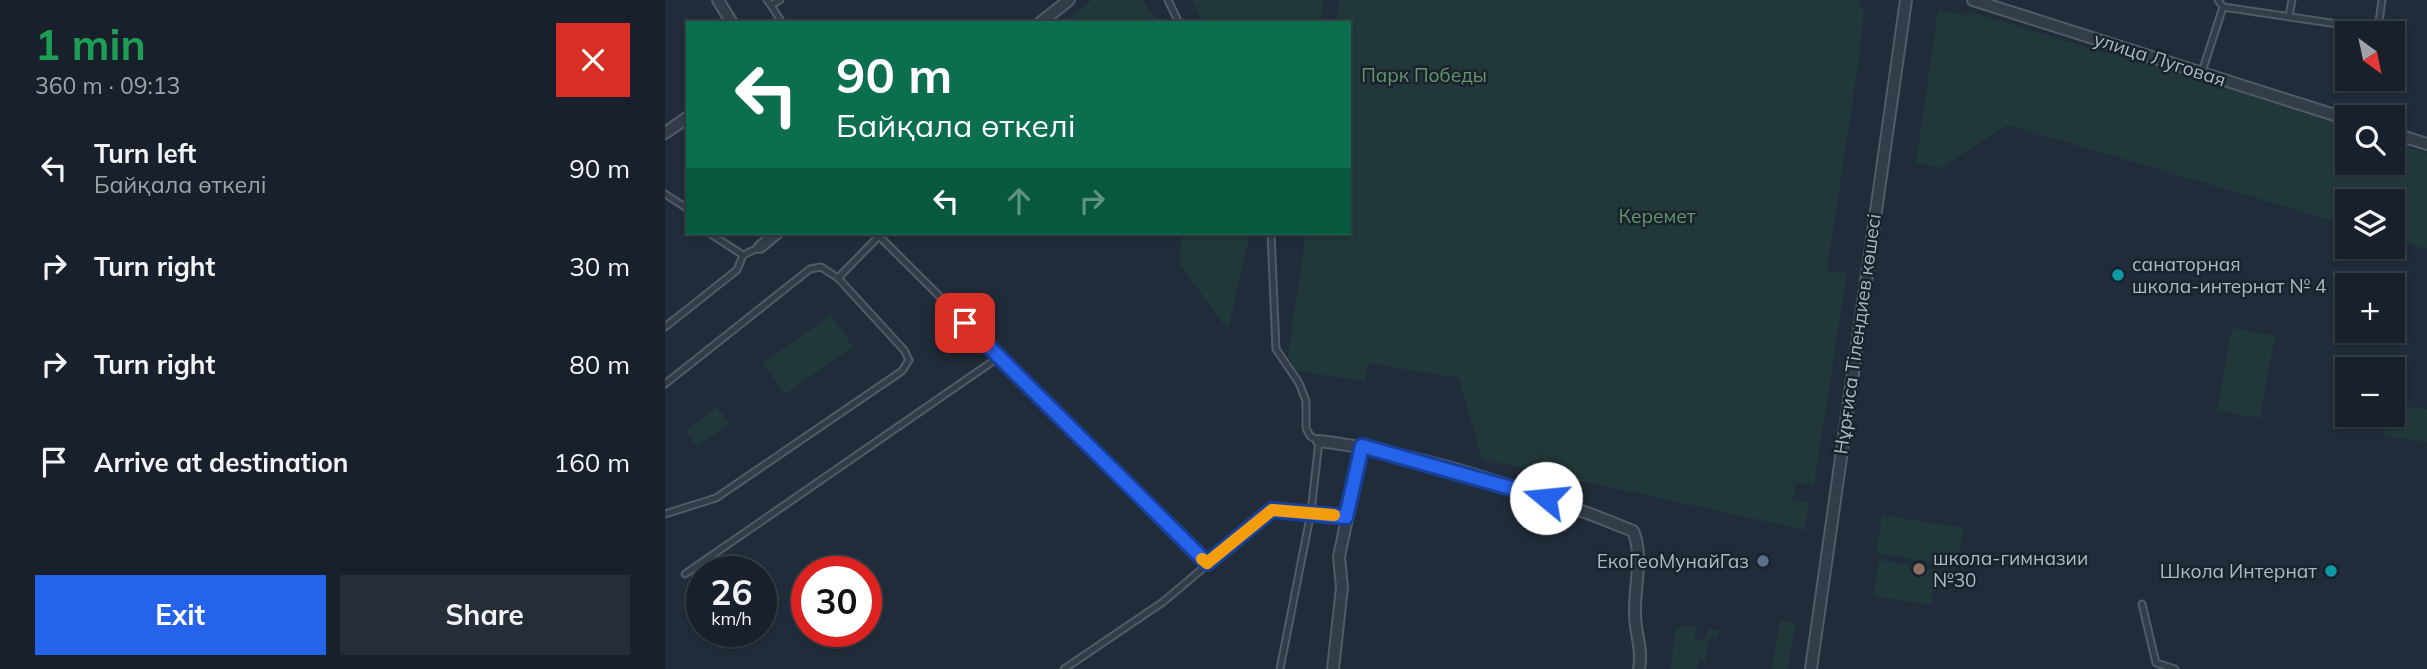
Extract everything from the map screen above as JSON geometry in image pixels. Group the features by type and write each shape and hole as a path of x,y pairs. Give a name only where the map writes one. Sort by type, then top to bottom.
{"street":[{"path":"718,0 731,21"},
{"path":"1043,21 1069,0"},
{"name":"Нұрғиса Тілендиев көшесі","path":"1811,669 1906,0"},
{"name":"улица Луговая","path":"1973,0 2335,115"},
{"path":"665,133 686,122"},
{"path":"2405,137 2427,144"},
{"path":"1319,441 1362,446 1572,506 1633,531 1639,544 1635,615 1642,655 1639,669"},
{"path":"1336,668 1342,587 1339,557 1362,446"}],"lane":[{"path":"780,0 769,3 781,21"},
{"path":"1168,0 1178,21"},
{"path":"2218,0 2223,7 2378,30 2382,0"},
{"path":"2289,16 2292,0"},
{"path":"2202,72 2223,7"},
{"path":"665,194 686,208"},
{"path":"712,235 743,256"},
{"path":"838,278 878,235 1207,563"},
{"path":"1271,235 1276,349 1299,383 1306,401 1306,428 1310,436 1319,441 1311,512 1280,669"},
{"path":"665,327 737,270 743,256 767,238"},
{"path":"665,384 810,269 821,267 838,278 904,351 909,360 902,372 716,498 665,514"},
{"path":"685,574 999,357"},
{"path":"1064,669 1163,602 1272,510 1346,517"},
{"path":"2142,604 2157,663 2175,669"}],"green space":[{"path":"1092,0 1143,0 1157,21 1066,21"},
{"path":"1192,0 1324,0 1320,21 1202,21"},
{"name":"Керемет","path":"1339,0 1859,0 1864,13 1858,66 1827,270 1847,273 1814,485 1796,482 1793,499 1809,502 1805,530 1482,459 1459,378 1368,363 1365,381 1296,371 1288,354 1306,235 1351,235 1351,21 1336,21"},
{"path":"1938,10 1969,16 1971,12 2105,53 2110,49 2335,123 2335,175 2405,175 2405,146 2427,153 2427,249 2405,243 2405,189 2335,189 2335,221 2008,125 1940,168 1916,163"},
{"path":"1182,235 1250,235 1228,330 1179,263"},
{"path":"831,315 853,347 785,394 763,363"},
{"path":"2232,328 2275,336 2260,418 2217,411"},
{"path":"2405,406 2427,409 2427,442 2384,436 2385,427 2405,427"},
{"path":"717,407 729,423 697,447 686,431"},
{"path":"1882,515 1964,528 1957,566 1876,553"},
{"path":"1879,560 1937,570 1931,605 1873,596"},
{"path":"1780,621 1795,623 1788,669 1772,669"},
{"path":"1683,625 1698,627 1694,640 1705,641 1708,629 1719,631 1717,638 1710,637 1705,661 1699,660 1696,669 1670,669 1676,630"}],"slow traffic":[{"path":"1202,559 1207,563 1272,510 1334,515"}],"place":[{"name":"санаторная школа-интернат № 4","path":"2118,275"},
{"name":"ЕкоГеоМунайГаз","path":"1763,561"},
{"name":"школа-гимназии №30","path":"1919,569"},
{"name":"Школа Интернат","path":"2331,571"}],"route":[{"path":"965,323 1207,563 1272,510 1346,517 1362,446 1546,498"}],"park label":[{"name":"Парк Победы","path":"1424,75"}]}
